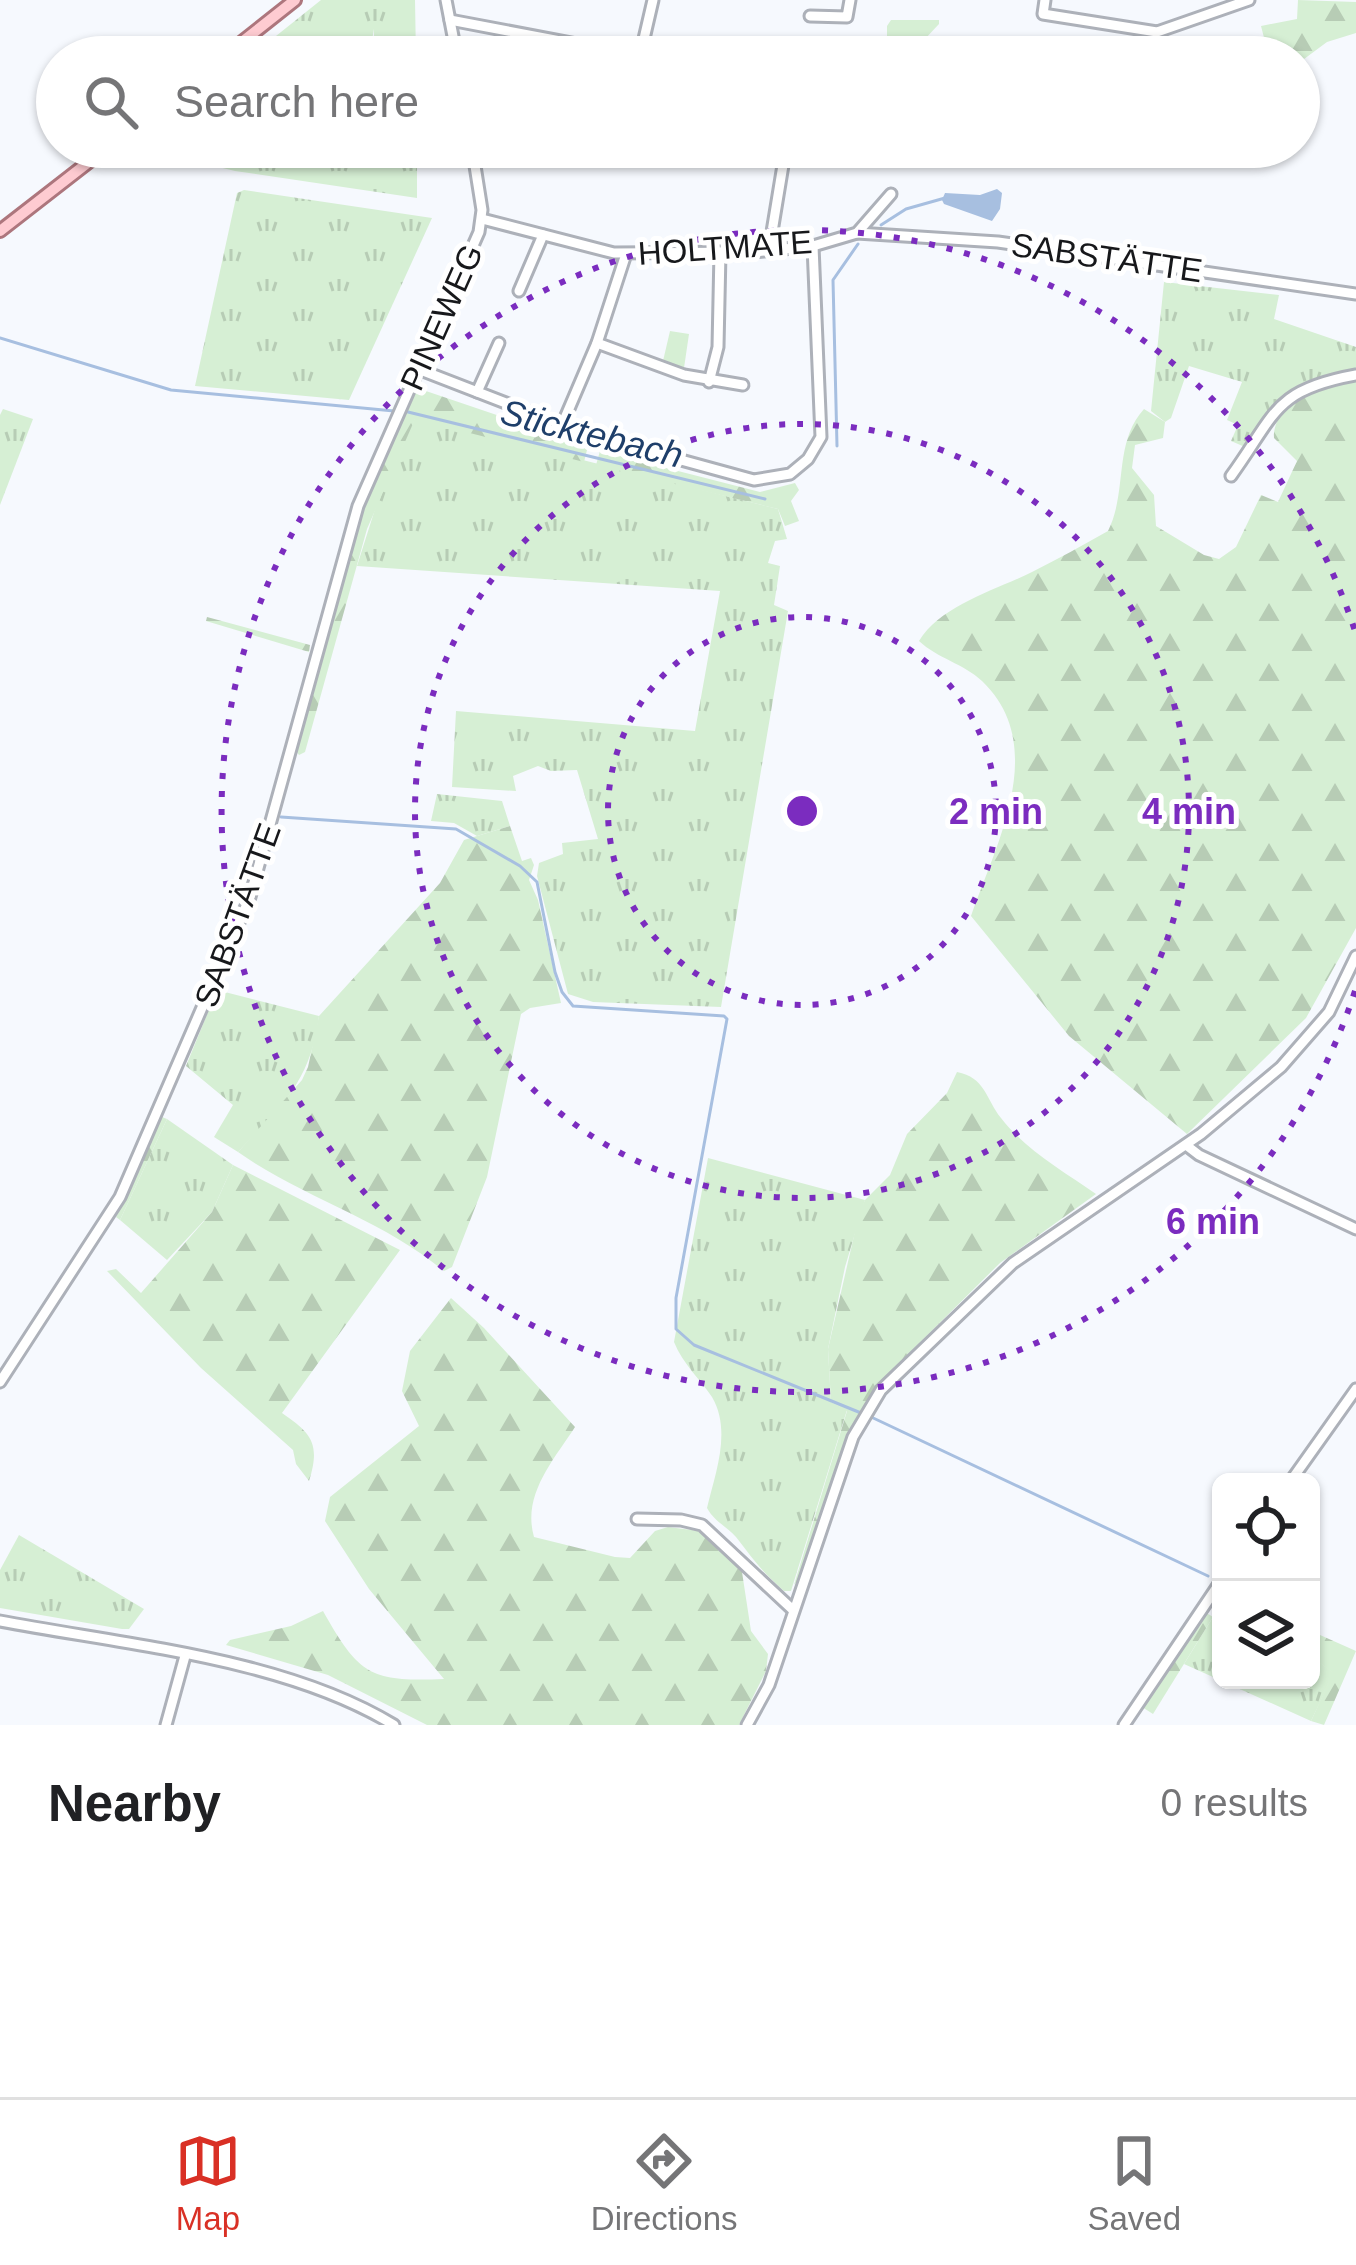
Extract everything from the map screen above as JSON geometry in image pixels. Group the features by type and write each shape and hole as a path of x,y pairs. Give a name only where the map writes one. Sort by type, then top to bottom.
{"main road":[{"path":"250,36 295,0"},
{"path":"0,231 81,168"}],"street":[{"path":"446,0 453,36"},
{"path":"646,36 653,0"},
{"path":"811,16 847,16 850,0"},
{"path":"1045,0 1043,14 1157,32 1249,0"},
{"path":"450,20 533,36"},
{"name":"PINEWEG","path":"398,415 482,219 475,168"},
{"path":"769,250 783,168"},
{"name":"HOLTMATE","path":"482,219 596,251 769,250 813,246 856,233 892,194"},
{"name":"SABSTÄTTE","path":"856,233 998,242 1356,294"},
{"path":"520,291 543,235"},
{"path":"418,369 562,425 754,480 778,478 808,459 820,437 813,246"},
{"path":"709,382 718,347 720,252"},
{"path":"562,425 597,343 626,254"},
{"path":"477,392 499,343"},
{"path":"597,343 709,382 743,386"},
{"path":"1231,476 1283,402 1313,384 1356,375"},
{"name":"SABSTÄTTE","path":"0,1382 120,1197 250,897 347,542 371,471 398,415"},
{"path":"747,1725 769,1685 853,1437 865,1412 899,1368 1013,1263 1186,1145 1282,1067 1329,1012 1356,956"},
{"path":"1186,1145 1356,1229"},
{"path":"1295,1473 1356,1389"},
{"path":"637,1519 702,1525 794,1610"},
{"path":"1124,1725 1212,1594"},
{"path":"0,1622 185,1656 328,1693 394,1725"},
{"path":"166,1725 185,1656"}],"green space":[{"path":"321,0 415,0 416,36 374,36 374,29 373,36 276,36"},
{"path":"1298,0 1356,2 1356,33 1320,47 1320,36 1264,36 1261,26 1297,19"},
{"path":"891,20 939,20 928,36 887,36"},
{"path":"223,168 417,168 417,198"},
{"path":"244,190 432,218 349,400 195,386 237,193"},
{"path":"1164,282 1279,295 1274,319 1356,347 1356,369 1318,378 1291,393 1245,447 1231,441 1238,425 1227,420 1242,382 1189,366 1171,418 1165,422 1151,411"},
{"path":"670,331 689,334 684,368 663,361"},
{"path":"1356,380 1356,928 1306,1018 1187,1134 1069,1036 971,916 1011,796 1012,735 1002,707 982,681 919,641 955,608 1108,531 1128,437 1144,409 1165,422 1163,438 1135,445 1132,468 1154,495 1156,526 1219,559 1236,547 1261,495 1278,502 1297,461 1274,438 1282,413 1316,390"},
{"path":"415,391 588,446 584,462 415,419 367,529 305,752 299,755 296,751 363,506"},
{"path":"3,409 33,419 0,505 0,415"},
{"path":"415,418 778,509 787,539 775,541 768,563 780,566 774,605 788,611 721,1007 593,1002 568,994 537,876 539,863 563,854 562,843 598,839 577,770 551,771 538,766 513,776 516,791 452,787 456,711 695,731 720,591 357,566 376,506"},
{"path":"600,451 760,492 795,483 799,490 791,501 799,521 785,526 778,509 596,465"},
{"path":"207,617 310,645 309,652 206,621"},
{"path":"437,794 502,801 510,826 477,836 454,823 431,821"},
{"path":"510,826 522,861 531,858 534,865 529,880 538,900 561,1003 521,1014 487,1177 452,1267 444,1271 395,1237 238,1152 302,1080 319,1016 440,883 464,840"},
{"path":"217,990 319,1016 309,1058 292,1092 238,1152 214,1137 233,1105 186,1066"},
{"path":"957,1072 979,1084 1022,1140 1096,1194 1000,1263 875,1387 850,1432 794,1585 847,1411 831,1402 828,1349 859,1214 865,1200 890,1175 907,1134 947,1093"},
{"path":"162,1117 167,1119 120,1220 116,1217"},
{"path":"167,1119 233,1165 212,1212 167,1260 120,1220"},
{"path":"708,1158 865,1200 828,1349 831,1402 847,1410 791,1591 784,1591 770,1578 707,1508 720,1452 721,1424 712,1397 674,1342"},
{"path":"233,1165 400,1250 282,1413 311,1440 314,1457 309,1481 296,1464 293,1450 201,1368 107,1271 116,1269 141,1293 212,1212"},
{"path":"451,1298 575,1427 536,1493 531,1522 534,1537 630,1558 655,1531 668,1527 700,1531 742,1572 751,1631 768,1654 766,1671 739,1725 427,1725 328,1675 226,1645 323,1611 347,1649 369,1670 399,1679 444,1679 369,1589 325,1521 330,1497 419,1426 402,1391 410,1351"},
{"path":"19,1535 144,1609 129,1629 122,1629 0,1608 0,1570"},
{"path":"1205,1612 1212,1616 1153,1714 1142,1707"},
{"path":"1212,1619 1212,1677 1184,1664"},
{"path":"1320,1635 1356,1651 1324,1725 1311,1721 1333,1673 1320,1663"},
{"path":"1320,1663 1334,1673 1311,1721 1240,1689 1320,1689"}],"water":[{"path":"997,189 1002,193 1000,209 992,221 942,200 945,193 980,195"}],"waterway":[{"path":"881,225 906,209 945,198"},
{"name":"Sticktebach","path":"837,446 833,280 858,244"},
{"path":"0,338 171,390 394,411"},
{"name":"Sticktebach","path":"408,412 765,499"},
{"path":"281,817 456,829 520,866 537,882 555,972 573,1006 727,1019 676,1298 676,1329 694,1345 861,1413"},
{"path":"869,1416 1208,1576"}]}
